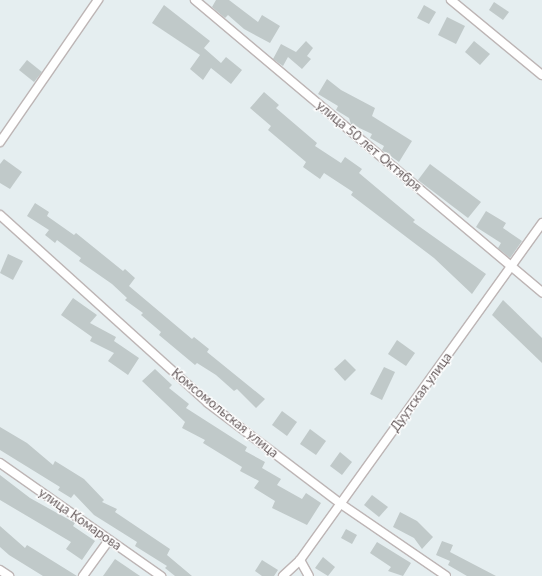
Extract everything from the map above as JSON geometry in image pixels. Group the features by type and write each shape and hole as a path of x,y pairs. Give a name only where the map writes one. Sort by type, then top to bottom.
{"street":[{"path":"0,142 98,0"},
{"name":"улица 50 лет Октября","path":"195,0 542,292"},
{"path":"451,0 542,75"},
{"name":"Комсомольская улица","path":"0,215 208,403 341,504 446,576"},
{"name":"Дуутская улица","path":"300,560 542,223"},
{"name":"улица Комарова","path":"0,463 161,576"},
{"path":"83,576 109,540"},
{"path":"283,576 300,560 308,576"},
{"path":"0,570 9,576"}],"building":[{"path":"216,0 229,0 258,22 262,15 280,26 270,43 244,29 228,15 225,18 212,7"},
{"path":"494,2 509,12 503,20 489,10"},
{"path":"164,5 210,41 204,48 221,63 226,57 242,70 231,84 211,68 203,80 190,69 200,55 152,23"},
{"path":"424,5 436,12 429,24 417,18"},
{"path":"447,17 465,26 456,44 438,35"},
{"path":"306,41 313,48 307,56 311,59 302,69 288,57 283,66 273,59 281,44 296,52"},
{"path":"474,41 490,54 480,65 465,52"},
{"path":"27,60 42,72 34,82 19,70"},
{"path":"327,79 341,90 375,108 372,116 412,141 399,162 382,150 384,146 370,138 372,134 351,124 349,118 336,110 338,106 318,94"},
{"path":"264,92 279,105 276,108 317,143 315,146 341,163 345,157 362,169 359,173 415,220 413,222 486,274 472,294 434,258 351,195 353,192 324,173 320,179 303,167 306,162 268,130 271,126 250,108"},
{"path":"4,159 22,172 10,189 0,183 0,164"},
{"path":"430,164 481,202 468,218 418,180"},
{"path":"35,203 49,212 47,216 74,235 76,233 123,271 125,269 135,278 129,286 192,339 194,337 209,349 207,352 265,399 256,408 237,389 234,391 216,375 197,363 195,365 159,335 161,332 141,315 143,313 125,300 127,298 112,284 79,261 81,258 57,240 55,243 45,235 49,230 27,216"},
{"path":"486,211 506,223 503,228 522,241 510,258 498,248 501,243 476,227"},
{"path":"8,254 23,261 13,280 0,273"},
{"path":"73,298 97,315 90,323 116,337 114,341 139,358 128,375 108,361 114,353 90,341 92,337 61,315"},
{"path":"503,300 542,338 542,363 492,315"},
{"path":"397,340 415,353 406,366 388,354"},
{"path":"345,359 356,370 345,381 334,369"},
{"path":"384,367 395,372 382,400 370,394"},
{"path":"155,369 172,385 169,388 189,404 186,408 247,447 245,451 265,462 262,468 281,479 277,485 302,499 306,493 321,503 307,525 272,508 275,501 254,488 259,481 240,471 242,467 203,443 205,440 182,428 185,422 142,381"},
{"path":"282,411 297,422 287,436 272,425"},
{"path":"0,427 27,443 53,465 55,461 84,479 104,500 102,502 117,509 115,512 170,549 167,555 192,576 175,576 165,568 167,566 135,546 137,542 94,515 74,494 71,498 58,490 60,487 0,450"},
{"path":"310,429 326,441 316,455 300,444"},
{"path":"340,452 352,462 342,475 330,466"},
{"path":"0,475 30,498 75,523 73,526 95,541 82,560 66,549 71,542 0,500"},
{"path":"372,495 388,507 379,517 364,505"},
{"path":"400,512 417,521 433,537 422,549 414,538 393,527"},
{"path":"0,526 25,548 27,545 77,576 43,576 9,555 0,547"},
{"path":"346,529 357,535 352,544 341,538"},
{"path":"442,541 453,545 450,552 496,576 467,576 448,565 450,561 436,555"},
{"path":"377,542 411,563 403,576 388,571 391,567 370,553"},
{"path":"323,557 335,567 328,576 315,568"},
{"path":"115,559 140,576 103,576"},
{"path":"262,560 278,570 274,576 262,576 255,571"}]}
